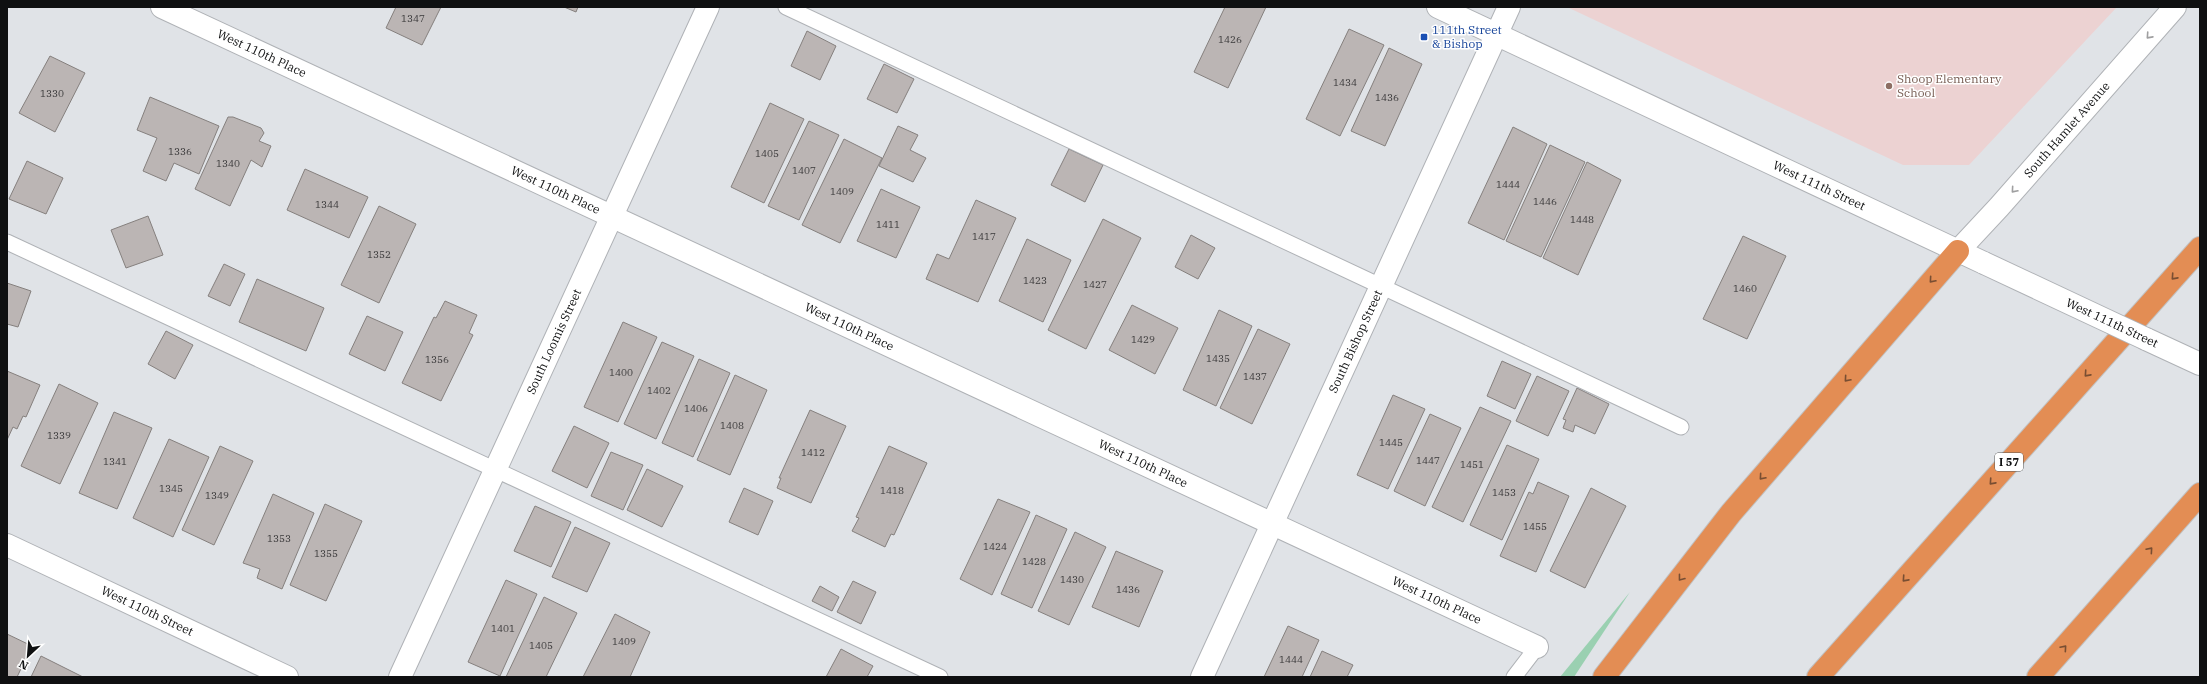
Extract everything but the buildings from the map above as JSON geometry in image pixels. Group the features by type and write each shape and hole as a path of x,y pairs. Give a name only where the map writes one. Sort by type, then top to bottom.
{"highway":[{"name":"I 57","path":"1818,677 2200,248"},
{"path":"1604,677 1732,513 1958,251"},
{"path":"2038,677 2200,494"}],"street":[{"name":"West 110th Place","path":"162,7 1537,648"},
{"name":"South Loomis Street","path":"400,677 708,7"},
{"name":"West 111th Street","path":"1438,7 2200,364"},
{"name":"South Bishop Street","path":"1202,677 1509,7"},
{"name":"South Hamlet Avenue","path":"1958,251 2175,7"},
{"name":"West 110th Street","path":"7,546 287,677"}],"lane":[{"path":"786,7 1681,427"},
{"path":"7,242 940,677"},
{"path":"1514,677 1537,648"}],"shaded area":[{"name":"Shoop Elementary School","path":"1567,7 2117,7 1969,165 1903,165"}],"green space":[{"path":"1630,592 1574,677 1560,677"}],"place":[{"name":"111th Street & Bishop","path":"1424,37"},
{"name":"Shoop Elementary School","path":"1889,86"}]}
